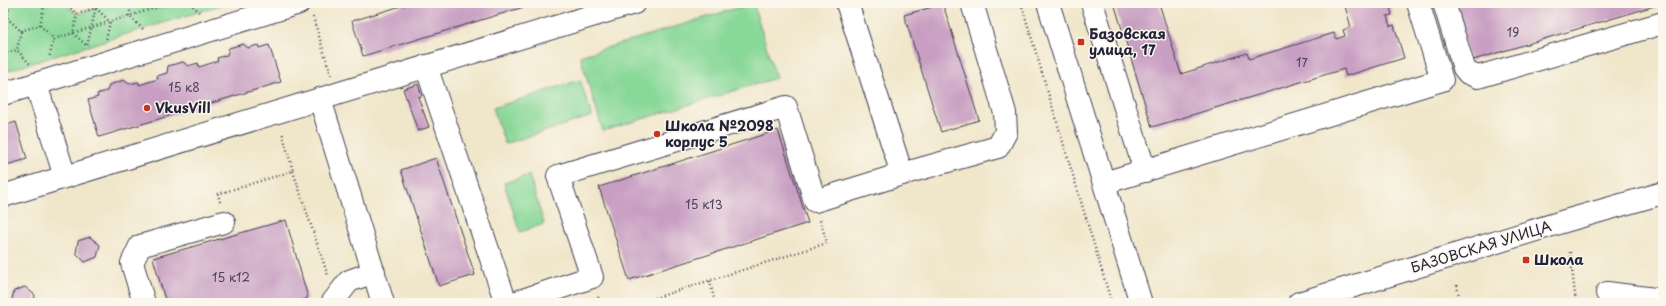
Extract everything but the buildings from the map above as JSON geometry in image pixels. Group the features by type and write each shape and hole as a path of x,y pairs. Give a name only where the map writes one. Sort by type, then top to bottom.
{"street":[{"path":"847,3 902,174"},
{"path":"514,303 592,277 558,176 786,107 815,201 902,174 998,147 1006,132 1005,113 972,3"},
{"path":"1048,3 1141,303"},
{"path":"1092,3 1145,171"},
{"path":"1104,183 1442,80 1418,3"},
{"path":"1444,3 1464,68 1468,73 1478,77 1663,23"},
{"path":"3,196 628,4"},
{"path":"3,94 33,73 305,7"},
{"path":"426,66 506,303"},
{"path":"33,73 65,177"},
{"path":"328,96 383,303"},
{"name":"БАЗОВСКАЯ УЛИЦА","path":"1299,303 1559,223 1663,193"},
{"path":"144,303 132,263 140,246 224,222"},
{"path":"334,301 349,281 374,272"},
{"path":"1607,293 1649,300"}],"path":[{"path":"10,3 5,18 21,31"},
{"path":"40,3 44,6"},
{"path":"44,6 55,3"},
{"path":"65,3 77,14"},
{"path":"73,33 87,46 97,3"},
{"path":"129,16 132,3"},
{"path":"54,39 172,3"},
{"path":"190,3 199,12"},
{"path":"1021,3 1111,301"},
{"path":"40,25 44,6"},
{"path":"305,7 328,96"},
{"path":"77,14 96,8"},
{"path":"96,8 110,22"},
{"path":"73,33 77,14"},
{"path":"129,16 143,29"},
{"path":"106,40 110,22"},
{"path":"21,31 40,25"},
{"path":"40,25 54,39"},
{"path":"16,50 21,31"},
{"path":"49,58 54,39"},
{"path":"16,50 33,73"},
{"path":"3,54 16,50"},
{"path":"277,112 292,171 334,301"},
{"path":"224,222 218,194 292,171"},
{"path":"639,303 827,243 815,201"},
{"path":"1570,252 1576,303"},
{"path":"710,281 715,303"},
{"path":"1457,285 1460,303"}],"green space":[{"path":"3,3 65,3 77,14 96,8 97,3 228,3 3,72"},
{"path":"753,3 776,78 603,131 580,56"},
{"path":"580,80 592,116 505,144 493,108"},
{"path":"529,175 544,224 520,232 504,183"}],"place":[{"name":"Базовская улица, 17","path":"1081,42"},
{"name":"VkusVill","path":"147,108"},
{"name":"Школа №2098 корпус 5","path":"657,134"},
{"name":"Школа","path":"1526,260"}]}
